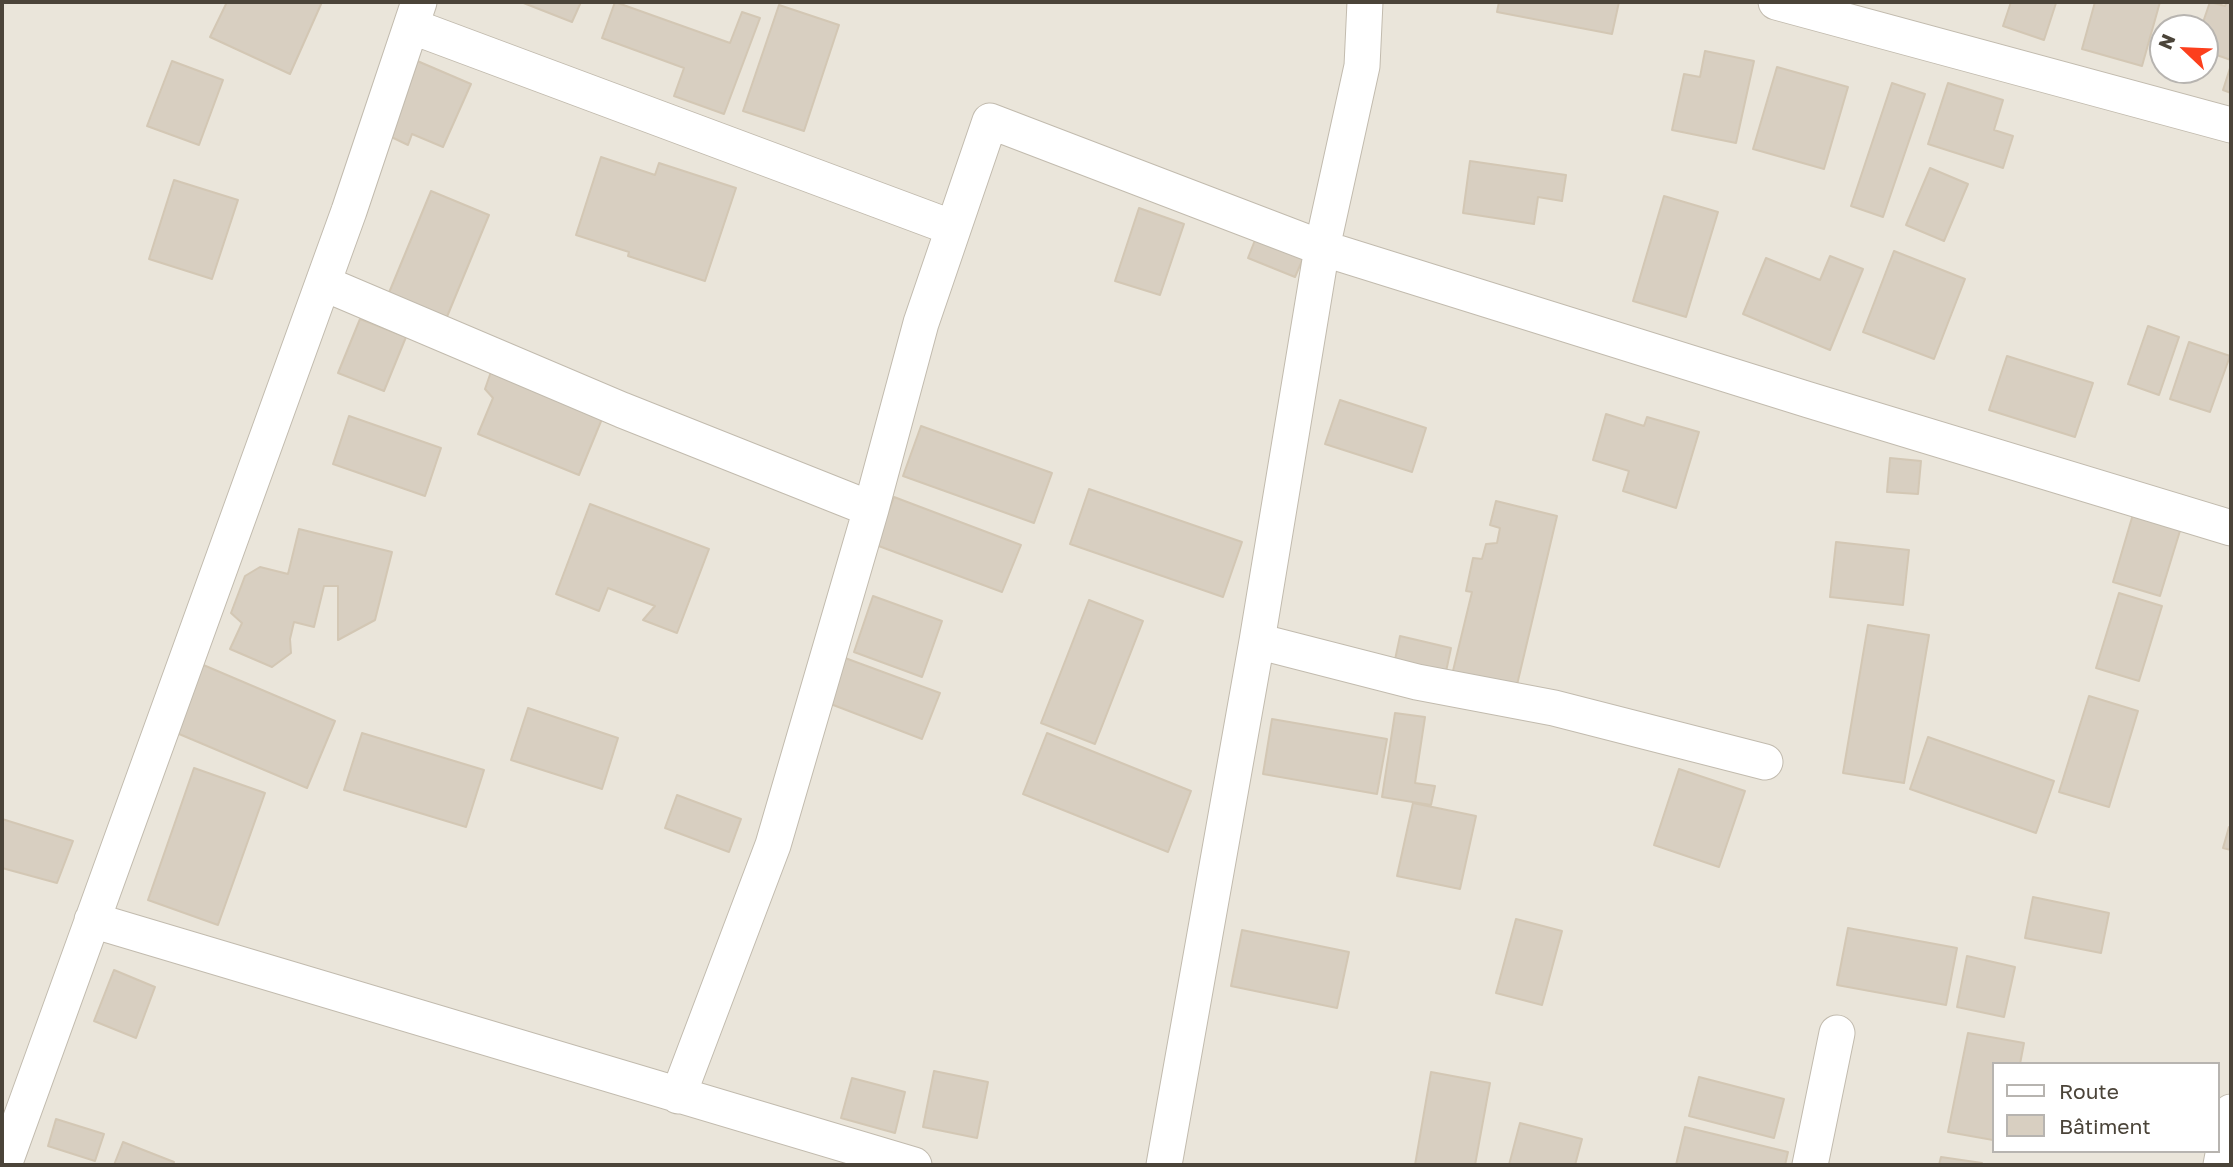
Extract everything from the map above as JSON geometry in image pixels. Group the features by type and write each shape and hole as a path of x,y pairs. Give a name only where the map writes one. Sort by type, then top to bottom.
{"street":[{"path":"1164,1165 1257,641 1322,248 1362,66 1365,2"},
{"path":"1776,2 1811,6 2231,125"},
{"path":"4,1165 323,284 415,14 953,228"},
{"path":"678,1096 774,845 871,509 921,323 990,121 1322,248 2231,528"},
{"path":"323,284 610,405 871,509"},
{"path":"1257,641 1417,682 1554,708 1765,762"},
{"path":"92,920 914,1165"},
{"path":"1810,1165 1838,1033"},
{"path":"2221,1165 2231,1112"}],"shaded area":[{"path":"2,2 2231,2 2231,1165 2,1165"}],"building":[{"path":"227,2 322,2 290,74 210,37"},
{"path":"521,2 581,2 572,22"},
{"path":"615,2 730,43 742,12 760,18 724,114 674,96 684,68 602,38"},
{"path":"1499,2 1619,2 1612,34 1497,12"},
{"path":"2011,2 2056,3 2044,40 2003,26"},
{"path":"2095,2 2160,2 2157,14 2149,14 2149,41 2142,66 2082,49"},
{"path":"2210,2 2225,6 2227,2 2231,2 2231,60 2219,56 2219,14 2206,14"},
{"path":"779,5 839,25 804,131 743,111"},
{"path":"1705,51 1754,61 1736,143 1672,130 1684,74 1700,77"},
{"path":"415,60 471,84 443,147 412,134 408,145 383,133"},
{"path":"172,61 223,80 199,145 147,126"},
{"path":"2231,65 2231,93 2223,90"},
{"path":"1777,67 1848,87 1824,169 1753,149"},
{"path":"1892,83 1925,94 1883,217 1851,206"},
{"path":"1948,83 2003,100 1994,130 2013,136 2003,168 1928,144"},
{"path":"601,157 655,175 659,163 736,188 705,281 628,256 629,252 576,235"},
{"path":"1470,161 1566,175 1562,201 1538,197 1534,224 1463,213"},
{"path":"1930,168 1968,184 1944,241 1906,225"},
{"path":"174,180 238,200 212,279 149,259"},
{"path":"431,191 489,215 444,324 386,300"},
{"path":"1664,196 1718,212 1686,317 1633,301"},
{"path":"1139,208 1184,224 1160,295 1115,281"},
{"path":"1257,235 1305,254 1295,277 1248,258"},
{"path":"1894,251 1965,279 1934,359 1863,332"},
{"path":"1830,256 1863,269 1830,350 1743,314 1766,258 1820,280"},
{"path":"360,319 406,337 384,391 338,373"},
{"path":"2148,326 2179,337 2159,395 2128,384"},
{"path":"2189,342 2230,356 2210,412 2170,399"},
{"path":"2007,356 2093,383 2075,437 1989,410"},
{"path":"492,369 604,414 579,475 478,434 493,398 485,389"},
{"path":"1340,400 1426,428 1412,472 1325,444"},
{"path":"1606,414 1644,426 1647,417 1699,432 1676,508 1623,491 1629,471 1593,460"},
{"path":"349,416 441,448 425,496 333,464"},
{"path":"921,426 1052,473 1034,523 903,476"},
{"path":"1890,458 1921,461 1918,494 1887,492"},
{"path":"1089,489 1242,542 1223,597 1070,544"},
{"path":"2139,494 2187,508 2160,596 2113,582"},
{"path":"894,497 1021,545 1002,592 876,545"},
{"path":"1496,501 1557,516 1516,689 1452,675 1472,592 1466,591 1473,558 1482,559 1486,544 1497,543 1500,528 1490,525"},
{"path":"590,504 709,549 677,633 643,620 655,606 608,588 599,611 556,594"},
{"path":"299,529 392,552 375,620 338,640 338,586 324,586 314,627 294,622 290,639 291,653 272,667 230,649 242,623 231,613 245,576 260,567 288,574"},
{"path":"1836,542 1909,550 1903,605 1830,597"},
{"path":"2119,593 2162,606 2139,681 2096,668"},
{"path":"873,596 942,621 922,677 854,652"},
{"path":"1089,600 1143,621 1095,744 1041,723"},
{"path":"1868,625 1929,635 1904,783 1843,773"},
{"path":"1400,636 1451,648 1444,681 1393,669"},
{"path":"845,658 940,693 922,739 828,703"},
{"path":"201,664 335,721 307,788 172,731"},
{"path":"2089,696 2138,711 2109,807 2059,792"},
{"path":"528,708 618,738 602,789 511,760"},
{"path":"1395,713 1425,717 1415,783 1435,786 1431,805 1382,797"},
{"path":"1272,719 1387,739 1377,794 1263,774"},
{"path":"362,733 484,770 466,827 344,790"},
{"path":"1047,733 1191,791 1168,852 1023,794"},
{"path":"1928,737 2054,781 2036,833 1910,789"},
{"path":"194,768 265,793 218,925 148,900"},
{"path":"1679,769 1745,791 1719,867 1654,845"},
{"path":"677,795 741,819 729,852 665,828"},
{"path":"1413,803 1476,816 1460,889 1397,876"},
{"path":"2,819 73,841 57,883 2,868"},
{"path":"2231,827 2231,850 2223,848"},
{"path":"2033,897 2109,913 2101,953 2025,938"},
{"path":"1516,919 1562,931 1542,1005 1496,993"},
{"path":"1848,928 1957,948 1946,1005 1837,985"},
{"path":"1242,930 1349,952 1337,1008 1231,986"},
{"path":"1967,956 2015,967 2004,1017 1957,1007"},
{"path":"114,970 155,987 136,1038 94,1021"},
{"path":"1968,1033 2024,1043 2020,1062 1992,1062 1992,1140 1948,1132"},
{"path":"934,1071 988,1082 977,1138 923,1127"},
{"path":"1431,1072 1490,1083 1475,1165 1415,1165"},
{"path":"1699,1077 1784,1099 1774,1138 1689,1116"},
{"path":"852,1078 905,1092 895,1133 841,1118"},
{"path":"56,1119 104,1134 95,1161 48,1146"},
{"path":"1520,1123 1582,1139 1575,1165 1509,1165"},
{"path":"1685,1127 1788,1152 1785,1165 1676,1165"},
{"path":"123,1142 174,1162 173,1165 114,1165"},
{"path":"1941,1157 1982,1163 1982,1165 1939,1165"}]}
